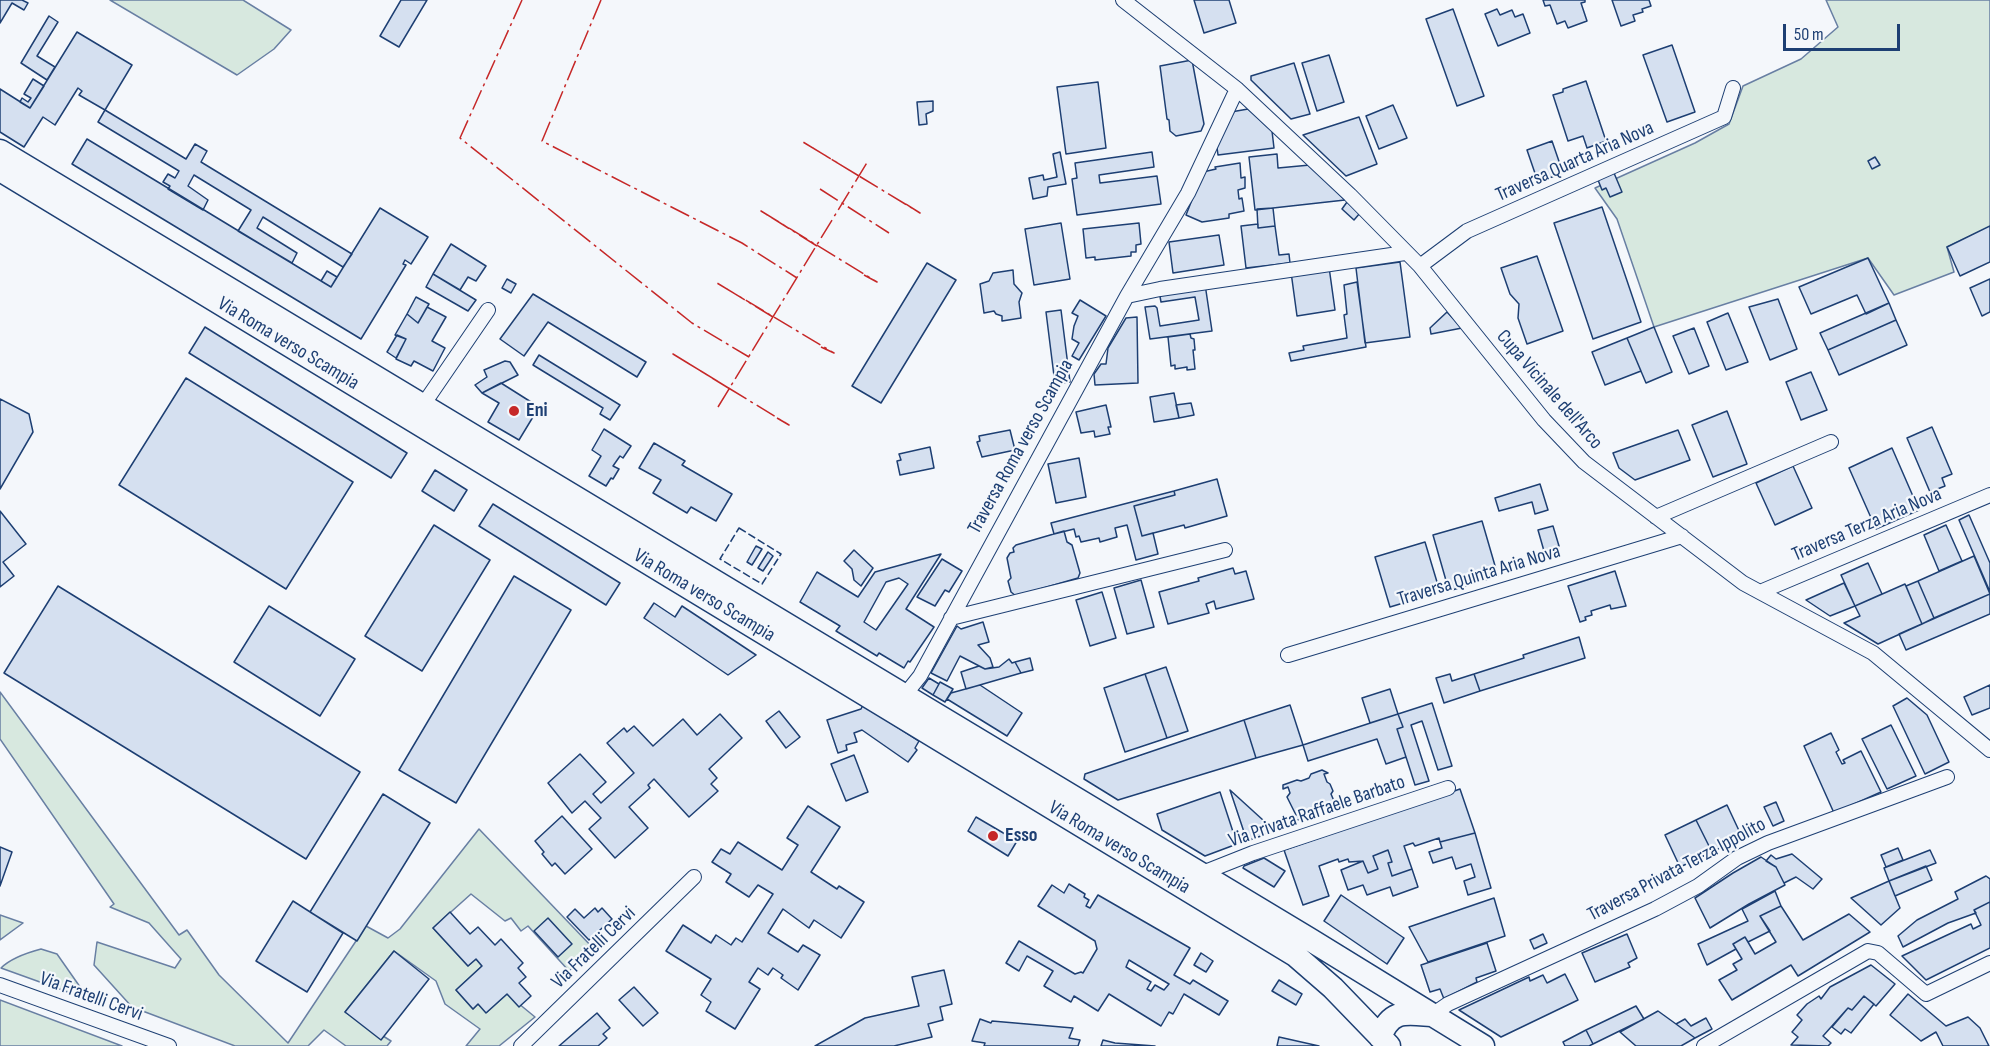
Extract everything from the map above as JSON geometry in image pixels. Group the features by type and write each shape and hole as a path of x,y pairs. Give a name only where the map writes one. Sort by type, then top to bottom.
{"main road":[{"name":"Via Roma verso Scampia","path":"0,151 418,413 1295,955 1333,988 1385,1041"},
{"name":"Via Roma verso Scampia","path":"0,170 904,696 1483,1046"},
{"path":"1385,1041 1385,1025 1392,1017 1403,1013 1432,1015"}],"street":[{"name":"Cupa Vicinale dell'Arco","path":"1123,0 1237,90 1350,195 1420,266 1544,420 1584,462 1743,583 1873,653 1990,750"},
{"name":"Traversa Quarta Aria Nova","path":"1420,266 1467,231 1724,117 1733,88"},
{"name":"Traversa Roma verso Scampia","path":"904,696 920,676 1127,296 1188,193 1237,90"},
{"path":"1127,296 1160,289 1405,253"},
{"path":"418,413 488,310"},
{"path":"1656,517 1831,442"},
{"name":"Traversa Terza Aria Nova","path":"1760,592 1990,495"},
{"name":"Traversa Quinta Aria Nova","path":"1288,655 1682,536"},
{"path":"951,618 1225,550"},
{"name":"Traversa Privata Terza Ippolito","path":"1432,1015 1448,1004 1655,909 1698,886 1737,858 1768,843 1947,777"},
{"name":"Via Privata Raffaele Barbato","path":"1200,874 1253,853 1448,788"},
{"name":"Via Fratelli Cervi","path":"521,1046 694,877"},
{"path":"1704,1046 1869,951 1878,953 1926,994 1990,963"},
{"name":"Via Fratelli Cervi","path":"0,985 169,1046"}],"shaded area":[{"path":"110,0 243,0 291,30 274,49 237,75"},
{"path":"1826,0 1990,0 1990,227 1947,247 1954,272 1894,295 1868,258 1654,327 1617,219 1595,188 1695,143 1729,124 1743,86 1801,59 1838,27"},
{"path":"0,692 179,935 187,930 219,975 288,1043 366,926 388,938 400,929 479,829 594,949 569,971 528,926 521,931 511,918 505,921 471,894 433,928 468,966 476,959 482,966 456,990 473,1009 478,1004 487,1012 507,994 535,1017 499,1046 466,1046 480,1029 445,1004 436,981 394,951 345,1012 391,1041 387,1046 346,1046 324,1030 308,1046 235,1046 132,1007 94,965 97,942 175,968 181,959 149,923 110,907 114,904 0,739"},
{"path":"0,915 23,923 0,940"},
{"path":"41,949 57,954 85,994 76,995 1,968 19,956"},
{"path":"0,1000 122,1046 0,1046"}],"building":[{"path":"0,0 22,0 28,3 24,10 12,3 0,23"},
{"path":"401,0 427,0 399,47 380,36"},
{"path":"1194,0 1229,0 1236,23 1204,33"},
{"path":"1543,0 1585,0 1581,3 1587,21 1568,28 1565,21 1557,24 1550,5 1545,6"},
{"path":"1612,0 1649,0 1651,6 1633,15 1635,21 1621,26"},
{"path":"1453,9 1484,96 1457,106 1426,19"},
{"path":"1497,9 1500,15 1512,10 1515,17 1523,14 1530,33 1498,46 1485,14"},
{"path":"49,16 58,22 37,56 55,67 47,80 21,63"},
{"path":"77,32 132,65 105,110 79,95 82,91 78,88 55,125 43,117 24,147 0,132 0,89 30,108"},
{"path":"1672,45 1695,112 1667,122 1643,55"},
{"path":"1329,55 1344,102 1317,111 1302,63"},
{"path":"1192,60 1204,124 1201,131 1176,136 1170,131 1167,119 1160,66"},
{"path":"1294,63 1310,114 1291,119 1251,80 1251,76"},
{"path":"33,79 44,86 30,108 20,102 22,98 28,102 31,98 24,94"},
{"path":"1586,81 1606,141 1587,148 1583,136 1568,141 1553,95"},
{"path":"1098,82 1106,148 1066,154 1057,87"},
{"path":"933,101 933,111 926,114 927,124 919,125 917,102"},
{"path":"1393,105 1407,138 1379,149 1366,116"},
{"path":"1248,109 1272,131 1274,148 1218,155 1216,140 1231,112"},
{"path":"105,110 186,159 195,144 207,151 201,162 352,254 343,267 263,217 257,228 297,253 292,263 238,231 251,210 194,175 188,186 208,200 203,210 168,189 170,186 163,182 168,174 175,178 179,171 98,122"},
{"path":"1359,117 1377,164 1346,176 1303,135"},
{"path":"87,139 331,287 380,208 428,237 411,264 405,260 403,264 406,265 361,339 72,164"},
{"path":"1552,141 1563,173 1538,182 1527,150"},
{"path":"1060,152 1066,184 1048,187 1047,196 1033,199 1029,178 1043,175 1044,180 1057,177 1053,154"},
{"path":"1152,152 1154,167 1099,175 1100,183 1157,176 1161,204 1077,215 1072,179 1077,178 1075,163"},
{"path":"1277,154 1278,168 1310,165 1345,200 1255,210 1249,157"},
{"path":"1875,157 1880,165 1872,169 1868,161"},
{"path":"1240,163 1241,178 1245,177 1245,188 1238,190 1244,211 1229,214 1229,218 1202,222 1186,215 1203,172 1216,169 1215,167"},
{"path":"1614,173 1622,192 1610,197 1606,188 1602,190 1596,175"},
{"path":"1347,202 1360,213 1354,220 1342,209"},
{"path":"1602,207 1641,322 1593,339 1554,223"},
{"path":"1273,208 1275,226 1258,228 1257,209"},
{"path":"1061,223 1070,279 1034,285 1025,229"},
{"path":"1139,223 1141,244 1136,245 1136,252 1131,252 1131,256 1095,260 1095,257 1086,258 1083,229"},
{"path":"1258,224 1258,228 1275,226 1279,255 1289,254 1290,263 1246,268 1241,226"},
{"path":"1990,226 1990,262 1960,276 1947,247"},
{"path":"1219,235 1224,265 1173,273 1169,242"},
{"path":"451,244 486,266 476,281 468,277 460,290 433,274"},
{"path":"1537,256 1563,331 1527,344 1518,318 1519,304 1510,294 1501,268"},
{"path":"1868,258 1889,303 1866,314 1857,295 1811,314 1799,287"},
{"path":"1400,262 1410,337 1365,343 1356,268"},
{"path":"927,263 956,280 881,403 852,386"},
{"path":"1329,267 1335,310 1297,316 1291,272"},
{"path":"1013,270 1014,284 1022,293 1019,302 1021,318 1002,321 1002,316 994,311 984,313 980,284 989,281 993,273"},
{"path":"327,271 337,277 331,287 321,281"},
{"path":"433,274 476,300 468,311 426,287"},
{"path":"507,279 516,284 511,293 502,288"},
{"path":"1990,279 1990,312 1982,316 1970,288"},
{"path":"1357,282 1366,347 1291,361 1289,353 1304,350 1303,346 1347,338 1344,285"},
{"path":"1205,284 1212,331 1150,339 1145,307 1155,306 1157,308 1160,326 1199,320 1195,297 1161,302 1159,291"},
{"path":"533,294 646,362 637,377 548,322 524,356 500,339"},
{"path":"416,297 429,304 418,323 407,314"},
{"path":"1778,299 1797,349 1770,360 1749,307"},
{"path":"1080,300 1106,316 1079,360 1072,356 1079,343 1072,339 1078,316 1072,313"},
{"path":"1889,303 1896,320 1828,350 1820,333"},
{"path":"427,307 446,317 432,341 445,348 433,371 414,361 411,366 396,359 406,339 395,335 407,314 418,323"},
{"path":"1061,310 1070,382 1055,384 1046,312"},
{"path":"1447,312 1462,328 1431,334 1430,328"},
{"path":"1728,313 1748,362 1726,370 1707,322"},
{"path":"1137,317 1138,383 1095,385 1094,374 1101,364 1106,364 1108,348 1126,318"},
{"path":"1896,320 1907,345 1839,375 1828,350"},
{"path":"205,327 407,453 391,478 189,353"},
{"path":"1654,327 1672,372 1646,383 1627,338"},
{"path":"1694,328 1709,366 1689,374 1673,336"},
{"path":"1190,334 1194,339 1195,369 1187,370 1187,367 1175,369 1175,365 1171,366 1168,337"},
{"path":"397,335 406,339 396,358 387,352"},
{"path":"1627,338 1641,371 1605,385 1592,352"},
{"path":"539,355 620,405 610,420 600,414 603,408 533,365"},
{"path":"505,361 510,362 518,375 482,393 475,385 487,377 484,370"},
{"path":"1811,372 1827,410 1801,420 1786,382"},
{"path":"186,378 353,482 286,589 119,485"},
{"path":"501,383 539,407 519,440 488,422 499,403 482,393"},
{"path":"1174,393 1179,418 1154,422 1150,397"},
{"path":"0,399 29,414 33,432 0,489"},
{"path":"1191,403 1194,415 1179,418 1176,405"},
{"path":"1106,405 1111,427 1108,427 1110,434 1095,437 1094,431 1081,433 1076,412"},
{"path":"1727,411 1747,464 1713,477 1692,425"},
{"path":"1932,427 1952,474 1942,478 1945,486 1930,492 1907,438"},
{"path":"604,429 631,446 623,458 620,456 613,466 619,469 606,486 589,476 601,456 592,450"},
{"path":"1010,430 1015,450 982,457 977,442 980,441 979,436"},
{"path":"1678,430 1690,460 1635,480 1619,468 1613,453"},
{"path":"654,443 685,461 682,465 732,494 716,521 691,507 687,513 653,493 661,480 639,468"},
{"path":"930,447 934,468 900,475 897,461 901,460 899,454"},
{"path":"1892,448 1919,510 1876,529 1849,468"},
{"path":"1079,458 1086,497 1056,503 1048,464"},
{"path":"1793,466 1812,508 1775,525 1756,483"},
{"path":"435,470 467,490 454,511 422,491"},
{"path":"1217,479 1227,516 1185,528 1184,525 1142,536 1134,506 1175,495 1174,491"},
{"path":"1540,484 1548,510 1535,514 1532,502 1499,511 1495,498"},
{"path":"1174,491 1175,495 1134,506 1142,536 1153,533 1158,554 1136,560 1127,525 1115,528 1117,537 1100,542 1099,538 1081,542 1079,536 1076,537 1074,529 1054,534 1051,523"},
{"path":"493,504 620,583 606,605 479,526"},
{"path":"0,511 26,544 3,562 14,576 0,587"},
{"path":"1969,515 1990,563 1990,592 1959,520"},
{"path":"1482,521 1498,576 1449,591 1433,535"},
{"path":"434,525 490,560 422,671 365,636"},
{"path":"1946,525 1962,561 1939,571 1924,535"},
{"path":"1553,526 1559,546 1544,551 1538,530"},
{"path":"1064,531 1067,542 1072,545 1080,573 1078,578 1016,596 1011,592 1007,558 1010,553 1014,552 1013,548 1016,545"},
{"path":"1425,542 1440,592 1390,607 1375,557"},
{"path":"756,546 762,549 752,565 747,562"},
{"path":"854,550 873,568 861,586 854,580 852,569 844,561"},
{"path":"768,552 773,556 763,571 758,568"},
{"path":"941,554 906,609 934,627 904,668 879,653 877,656 836,631 840,626 800,602 817,572 858,597 875,572","holes":["899,578 908,584 876,630 864,622 886,582"]},
{"path":"1974,556 1990,594 1934,618 1918,581"},
{"path":"942,559 962,571 949,592 945,590 935,606 917,597"},
{"path":"1868,563 1882,594 1855,606 1841,575"},
{"path":"1233,568 1235,574 1246,571 1254,599 1216,609 1214,601 1206,604 1209,613 1168,624 1159,592 1199,581 1198,578"},
{"path":"1615,571 1626,606 1611,609 1610,605 1591,611 1592,615 1580,622 1568,586"},
{"path":"514,576 571,610 456,803 399,770"},
{"path":"1141,580 1154,627 1127,634 1114,588"},
{"path":"1918,581 1934,618 1922,624 1906,586"},
{"path":"1844,583 1855,606 1830,616 1806,600"},
{"path":"1905,584 1922,624 1878,644 1844,623 1860,616 1855,606"},
{"path":"58,586 360,772 306,859 4,673"},
{"path":"1102,592 1116,638 1090,646 1076,600"},
{"path":"1990,594 1990,614 1906,650 1899,634"},
{"path":"654,603 675,617 682,606 756,655 728,675 644,618"},
{"path":"269,606 355,659 320,716 234,662"},
{"path":"983,622 989,642 978,645 990,658 993,667 985,669 960,656 947,681 931,673 957,626 961,629"},
{"path":"1579,637 1585,658 1480,691 1474,674"},
{"path":"1030,658 1033,670 1021,673 1015,662"},
{"path":"1009,659 1012,663 1015,662 1021,673 966,689 961,672 979,666 985,669 999,667"},
{"path":"1166,667 1188,731 1167,738 1145,674"},
{"path":"1145,674 1167,738 1125,752 1104,688"},
{"path":"1450,674 1452,681 1474,674 1480,691 1444,703 1436,678"},
{"path":"929,678 939,684 933,695 922,688"},
{"path":"940,682 953,689 945,702 933,695"},
{"path":"980,685 1022,713 1007,736 947,699 951,693"},
{"path":"1990,685 1990,708 1972,715 1964,697"},
{"path":"1390,689 1398,714 1370,723 1362,698"},
{"path":"1907,698 1927,715 1949,762 1925,774 1893,706"},
{"path":"1432,703 1452,766 1438,770 1422,721 1411,725 1429,781 1415,785 1397,729 1403,727 1398,714"},
{"path":"863,705 919,741 915,748 917,750 908,762 862,730 854,733 857,742 846,745 847,750 838,753 827,720 861,709"},
{"path":"1290,705 1303,745 1256,758 1244,720"},
{"path":"779,711 800,737 786,748 766,721"},
{"path":"720,714 742,738 709,769 717,778 711,784 718,791 689,817 654,779 648,785 650,788 629,807 648,828 615,858 589,829 601,818 585,801 572,813 548,783 580,754 606,782 593,794 601,803 634,773 607,743 624,728 627,732 634,726 653,746 683,719 697,735"},
{"path":"1398,714 1403,727 1397,729 1406,757 1386,764 1377,739 1308,761 1303,745"},
{"path":"1244,720 1256,758 1118,800 1084,779 1085,774"},
{"path":"1891,725 1916,776 1887,789 1862,739"},
{"path":"1831,733 1839,750 1836,752 1842,764 1845,763 1843,760 1861,751 1881,792 1834,813 1804,746"},
{"path":"854,755 868,792 846,801 831,764"},
{"path":"1322,770 1328,773 1324,774 1333,791 1331,794 1337,802 1337,807 1326,811 1325,808 1297,820 1293,816 1296,815 1287,797 1290,793 1288,787 1283,789 1283,785 1309,778 1311,774"},
{"path":"1460,789 1475,833 1440,842 1439,838 1415,846 1413,843 1404,846 1412,869 1392,876 1388,863 1392,862 1388,850 1373,856 1378,869 1368,873 1363,861 1349,862 1348,859 1339,862 1338,859 1319,866 1329,896 1303,905 1284,850"},
{"path":"1230,790 1275,831 1247,841"},
{"path":"1220,792 1237,844 1205,856 1162,830 1157,814"},
{"path":"383,794 430,823 357,941 310,912"},
{"path":"1776,802 1784,821 1773,826 1764,807"},
{"path":"1727,805 1742,837 1712,852 1696,820"},
{"path":"808,806 840,827 811,872 837,889 839,886 864,902 841,938 814,920 809,928 783,909 768,933 798,952 803,945 820,955 798,990 781,978 783,975 773,968 768,975 758,968 749,982 760,989 735,1029 706,1011 711,1002 701,995 711,979 666,951 683,925 711,943 716,935 731,945 736,938 742,942 773,894 758,885 749,897 726,882 731,874 712,862 721,849 730,854 738,842 782,870 798,845 787,838"},
{"path":"562,816 592,849 565,874 555,863 552,866 535,841"},
{"path":"976,817 1017,841 1008,856 968,831"},
{"path":"1696,820 1712,852 1680,867 1665,835"},
{"path":"1475,833 1491,888 1468,895 1464,881 1475,877 1471,864 1456,869 1452,857 1433,863 1429,852 1442,848 1440,842"},
{"path":"0,847 12,852 0,886"},
{"path":"1898,848 1903,860 1886,867 1881,855"},
{"path":"1388,850 1392,862 1388,863 1392,876 1412,869 1418,887 1393,896 1390,887 1367,895 1363,885 1348,890 1341,870 1363,861 1368,873 1378,869 1373,856"},
{"path":"1930,850 1936,863 1889,881 1884,868"},
{"path":"1792,854 1822,879 1813,889 1796,877 1784,883 1776,867 1766,861 1771,855 1776,859"},
{"path":"1761,857 1776,867 1785,885 1710,928 1695,898"},
{"path":"1264,858 1285,871 1274,887 1243,868"},
{"path":"1926,866 1932,880 1895,896 1889,881"},
{"path":"1986,876 1990,879 1990,902 1974,910 1976,913 1948,923 1903,947 1898,936 1917,920 1958,899 1955,892"},
{"path":"1889,881 1900,908 1881,925 1851,898"},
{"path":"1069,884 1085,894 1084,897 1089,900 1086,906 1090,908 1098,895 1190,948 1174,975 1190,984 1193,980 1228,1001 1219,1015 1184,994 1173,1014 1169,1012 1161,1026 1109,994 1098,1011 1074,996 1071,1002 1044,986 1053,971 1027,956 1019,971 1006,963 1019,941 1075,974 1083,973 1097,949 1095,941 1038,906 1052,885 1064,893","holes":["1129,960 1169,984 1164,990 1155,985 1151,991 1147,989 1151,982 1126,967"]},
{"path":"1775,891 1781,906 1760,916 1770,931 1748,942 1745,937 1733,944 1736,949 1707,965 1698,944 1748,921 1742,909"},
{"path":"1341,895 1404,938 1387,964 1324,921"},
{"path":"1494,898 1505,936 1428,962 1409,927"},
{"path":"293,901 343,933 307,992 256,961"},
{"path":"1990,902 1990,948 1926,980 1902,956 1971,924 1973,929 1981,925 1974,910"},
{"path":"1781,906 1803,940 1849,914 1870,932 1798,976 1791,965 1732,1000 1719,980 1737,970 1733,964 1742,959 1733,944 1745,937 1755,954 1776,942 1760,916"},
{"path":"595,908 598,912 602,908 612,919 589,940 567,917 575,909 584,918"},
{"path":"450,912 470,934 478,927 495,945 501,939 523,963 518,968 526,977 519,983 531,996 519,1007 507,994 486,1013 478,1004 473,1009 456,990 482,966 476,959 468,966 433,928"},
{"path":"548,918 572,944 558,957 534,931"},
{"path":"1543,934 1547,943 1534,949 1530,940"},
{"path":"1627,934 1637,958 1628,963 1630,967 1595,982 1582,953"},
{"path":"1487,943 1496,971 1476,978 1477,982 1444,999 1440,989 1430,992 1421,965"},
{"path":"394,951 429,979 381,1040 345,1012"},
{"path":"1201,953 1213,961 1206,972 1194,965"},
{"path":"1871,965 1895,984 1876,1006 1864,996 1852,1010 1848,1008 1823,1036 1831,1043 1828,1046 1791,1045 1798,1037 1792,1032 1802,1020 1797,1015 1807,1004 1819,996 1821,999 1830,987"},
{"path":"944,970 952,1004 940,1007 943,1020 928,1024 932,1037 894,1046 815,1046 865,1018 919,1006 912,977"},
{"path":"1565,974 1578,1000 1501,1037 1459,1010 1529,977 1530,981 1543,975 1547,983"},
{"path":"1279,980 1302,994 1296,1005 1272,991"},
{"path":"634,987 658,1013 643,1026 619,1000"},
{"path":"1908,994 1946,1026 1968,1017 1980,1028 1989,1046 1943,1046 1936,1032 1921,1041 1890,1015"},
{"path":"1864,996 1874,1004 1851,1033 1845,1029 1841,1034 1832,1027 1848,1008 1852,1010"},
{"path":"1636,1006 1644,1019 1593,1044 1586,1030"},
{"path":"1658,1011 1695,1038 1681,1046 1636,1046 1620,1032"},
{"path":"597,1013 610,1028 603,1034 607,1038 598,1046 559,1046"},
{"path":"1706,1018 1712,1029 1695,1038 1676,1024 1685,1019 1691,1026"},
{"path":"980,1019 991,1023 992,1021 1073,1028 1069,1038 1080,1040 1078,1046 984,1046 985,1043 972,1041"},
{"path":"1586,1030 1593,1044 1565,1046 1563,1042"},
{"path":"1279,1037 1319,1046 1277,1046"},
{"path":"1103,1040 1115,1043 1155,1046 1101,1046"}],"fence":[{"path":"739,528 781,554 762,584 720,559 739,528"}],"power":[{"path":"522,0 460,138 692,323 749,357"},
{"path":"601,0 542,141 742,243 797,278"},
{"path":"859,176 803,142 920,213 906,204"},
{"path":"718,407 868,161"},
{"path":"820,189 889,233"},
{"path":"817,246 761,211 877,282 864,275"},
{"path":"773,317 717,283 834,353 821,347"},
{"path":"730,389 673,354 789,425 777,418"}],"place":[{"name":"Eni","path":"514,411"},
{"name":"Esso","path":"993,836"}]}
